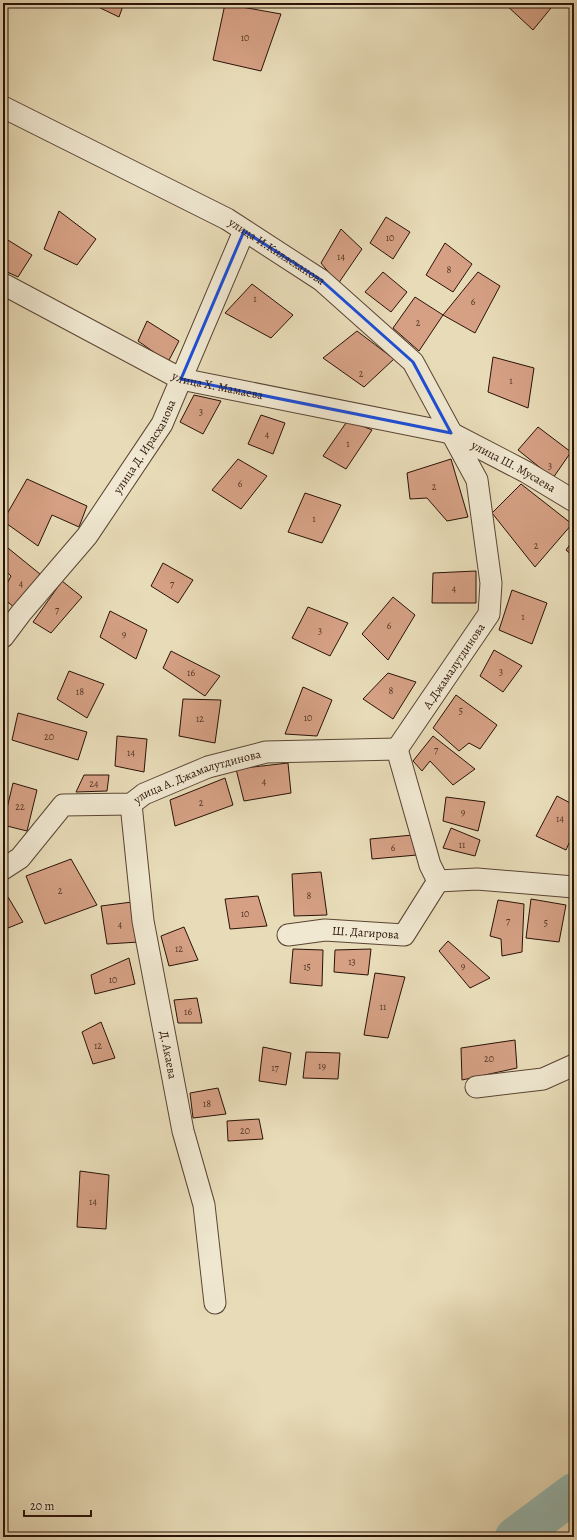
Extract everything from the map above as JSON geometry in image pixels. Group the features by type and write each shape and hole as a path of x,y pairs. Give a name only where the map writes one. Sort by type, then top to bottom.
{"street":[{"name":"улица И.Килясханова","path":"3,107 227,220 321,280 413,362 477,480"},
{"name":"улица Д. Ирасханова","path":"3,637 21,613 87,536 162,424 244,231"},
{"name":"улица Х. Мамаева","path":"3,284 181,379 451,433"},
{"name":"улица Ш. Мусаева","path":"451,433 526,472 574,501"},
{"name":"А.Джамалутдинова","path":"398,749 489,614 491,583 477,480"},
{"name":"улица А. Джамалутдинова","path":"3,870 20,858 63,805 131,804 144,794 208,767 266,752 398,749"},
{"path":"398,749 430,865 438,881 477,878 574,887"},
{"name":"Д. Акаева","path":"131,804 143,921 183,1131 204,1205 216,1303"},
{"name":"Ш. Дагирова","path":"288,935 324,930 404,935 438,881"},
{"path":"476,1087 543,1079 574,1065"}],"highlighted area":[{"path":"244,231 321,280 413,362 451,433 181,379"}],"building":[{"path":"90,3 124,3 119,17"},
{"path":"504,3 555,3 533,30"},
{"path":"225,4 281,14 261,71 213,60"},
{"path":"59,211 96,239 77,265 44,249"},
{"path":"386,217 410,232 393,259 370,243"},
{"path":"341,229 362,249 338,284 321,263"},
{"path":"3,237 32,255 18,277 3,270"},
{"path":"445,243 472,264 453,292 426,275"},
{"path":"383,272 407,292 391,312 365,292"},
{"path":"478,272 500,286 475,333 443,315"},
{"path":"252,284 293,315 271,338 225,313"},
{"path":"415,297 443,315 419,351 393,328"},
{"path":"147,321 179,341 168,362 138,341"},
{"path":"357,331 394,359 364,387 323,358"},
{"path":"493,357 534,368 528,408 488,392"},
{"path":"194,395 221,401 203,434 180,422"},
{"path":"261,415 285,423 273,454 248,444"},
{"path":"348,420 372,430 346,469 323,456"},
{"path":"538,427 571,452 553,478 518,450"},
{"path":"238,459 267,476 241,509 212,490"},
{"path":"451,459 468,517 447,521 427,498 410,499 407,473"},
{"path":"574,470 574,482 570,479"},
{"path":"27,479 87,506 79,527 52,515 38,546 3,521"},
{"path":"521,484 572,524 535,567 492,513"},
{"path":"305,493 341,505 322,543 288,532"},
{"path":"574,539 574,557 566,550"},
{"path":"3,544 40,574 21,613 3,598 3,591 11,576 3,569"},
{"path":"163,563 193,580 178,603 151,586"},
{"path":"476,571 476,603 432,603 433,573"},
{"path":"62,581 82,597 51,633 33,622"},
{"path":"512,590 547,603 532,644 499,630"},
{"path":"393,597 415,615 388,660 362,634"},
{"path":"308,607 348,623 330,656 292,638"},
{"path":"110,611 147,630 136,659 100,637"},
{"path":"494,650 522,666 503,692 480,676"},
{"path":"171,651 220,676 205,696 163,668"},
{"path":"69,671 104,684 87,718 57,699"},
{"path":"388,673 416,682 393,719 363,699"},
{"path":"303,687 332,700 317,736 285,734"},
{"path":"456,695 497,725 480,749 469,743 459,751 433,728"},
{"path":"183,699 221,700 215,743 179,736"},
{"path":"18,713 87,732 78,760 12,740"},
{"path":"117,736 147,739 144,772 115,766"},
{"path":"433,736 475,769 453,785 430,761 422,771 413,761"},
{"path":"288,763 291,793 244,801 236,769"},
{"path":"84,775 109,775 107,791 76,792"},
{"path":"225,778 233,805 175,826 170,800"},
{"path":"13,783 37,790 27,831 3,825"},
{"path":"557,796 574,805 574,832 566,850 536,836"},
{"path":"446,797 485,802 478,831 443,821"},
{"path":"451,828 480,840 475,856 443,848"},
{"path":"413,835 417,855 372,859 370,839"},
{"path":"71,859 97,905 45,924 26,876"},
{"path":"321,872 327,915 294,916 292,874"},
{"path":"258,896 267,926 230,929 225,899"},
{"path":"8,897 23,922 3,930 3,901"},
{"path":"531,899 566,905 559,942 526,938"},
{"path":"498,900 524,904 522,952 502,956 501,939 490,936"},
{"path":"132,902 139,942 107,944 101,906"},
{"path":"184,927 198,960 169,966 161,936"},
{"path":"448,941 490,978 470,988 439,951"},
{"path":"293,949 323,950 322,986 290,983"},
{"path":"371,949 368,975 334,972 335,950"},
{"path":"129,958 135,984 95,994 91,975"},
{"path":"375,973 405,977 388,1038 364,1035"},
{"path":"197,998 202,1023 178,1023 174,1000"},
{"path":"101,1022 115,1058 93,1064 82,1032"},
{"path":"515,1040 517,1068 462,1080 461,1048"},
{"path":"263,1047 291,1053 286,1085 259,1081"},
{"path":"306,1052 340,1053 338,1079 303,1078"},
{"path":"218,1088 226,1114 193,1118 190,1093"},
{"path":"259,1119 263,1139 228,1141 227,1121"},
{"path":"80,1171 109,1175 106,1229 77,1227"}],"waterway":[{"path":"515,1537 574,1493"}]}
